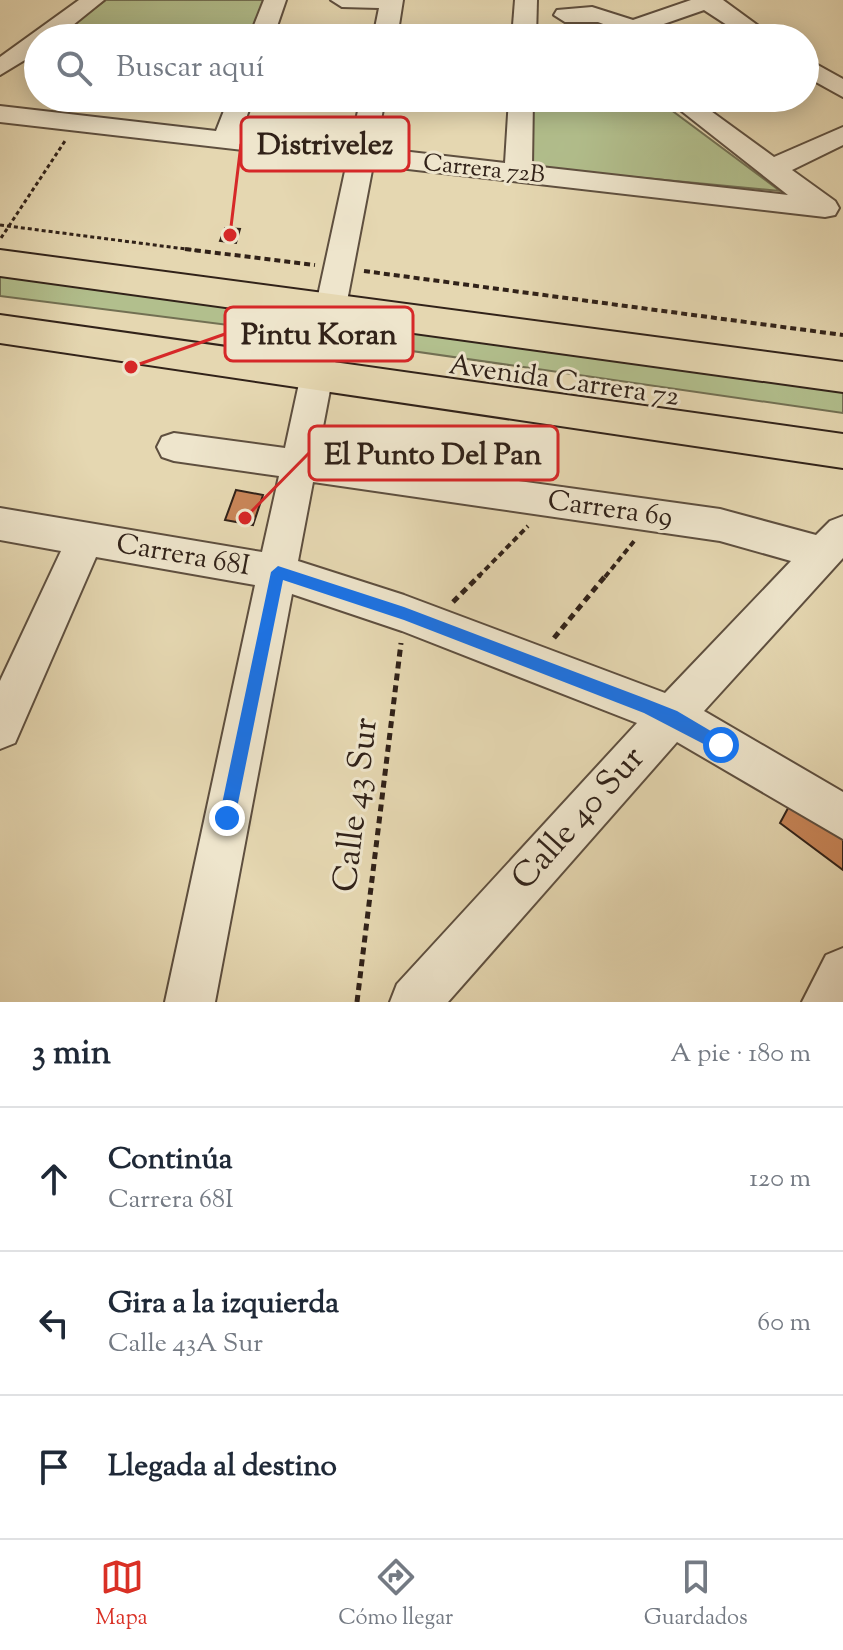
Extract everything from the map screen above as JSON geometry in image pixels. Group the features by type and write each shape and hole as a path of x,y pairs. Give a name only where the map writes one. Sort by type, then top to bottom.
{"highway":[{"name":"Avenida Carrera 72","path":"3,236 335,281 541,313 843,352"},
{"name":"Avenida Carrera 72","path":"0,263 335,281 662,353 843,377"},
{"name":"Avenida Carrera 72","path":"0,304 320,360 565,411 843,451"},
{"path":"541,313 662,353"},
{"name":"Avenida Carrera 72","path":"0,329 320,360 737,407 843,422"},
{"path":"565,411 737,407"}],"street":[{"path":"60,24 93,0"},
{"path":"266,24 275,0"},
{"path":"342,0 392,1 388,24"},
{"path":"525,24 526,0"},
{"path":"545,0 577,24"},
{"path":"654,24 707,1 742,24"},
{"path":"565,15 603,14 619,24"},
{"path":"0,68 24,51"},
{"path":"819,74 843,90"},
{"path":"226,140 236,112"},
{"path":"190,1002 370,112"},
{"path":"518,174 520,112"},
{"path":"696,112 834,215"},
{"name":"Carrera 72B","path":"0,114 518,174 834,215"},
{"path":"772,169 843,135"},
{"name":"Carrera 69","path":"174,447 833,543"},
{"name":"Carrera 68I","path":"0,524 278,572 418,618 672,716 843,817"},
{"path":"1,725 85,539"},
{"name":"Calle 40 Sur","path":"415,1002 672,716 833,543"},
{"path":"827,1002 843,972"}],"path":[{"path":"3,236 76,123"},
{"path":"0,225 3,236"},
{"path":"3,236 335,281 843,335"},
{"path":"418,618 552,501"},
{"path":"534,663 654,516"},
{"name":"Calle 43 Sur","path":"357,1002 418,618"}],"green space":[{"path":"106,0 267,0 258,24 74,24"},
{"path":"533,112 674,112 780,191 529,167"},
{"path":"0,272 290,307 283,332 0,296"},
{"path":"367,319 843,385 843,413 384,347 366,327"}],"building":[{"path":"225,228 240,229 236,243 220,241"},
{"path":"236,490 263,495 253,525 225,520"},
{"path":"794,797 843,832 843,870 780,823"}],"place":[{"name":"Distrivelez","path":"230,235"},
{"name":"Pintu Koran","path":"131,367"},
{"name":"El Punto Del Pan","path":"245,518"}],"route":[{"path":"227,818 278,572 404,613 644,705 672,716 721,745"}]}
